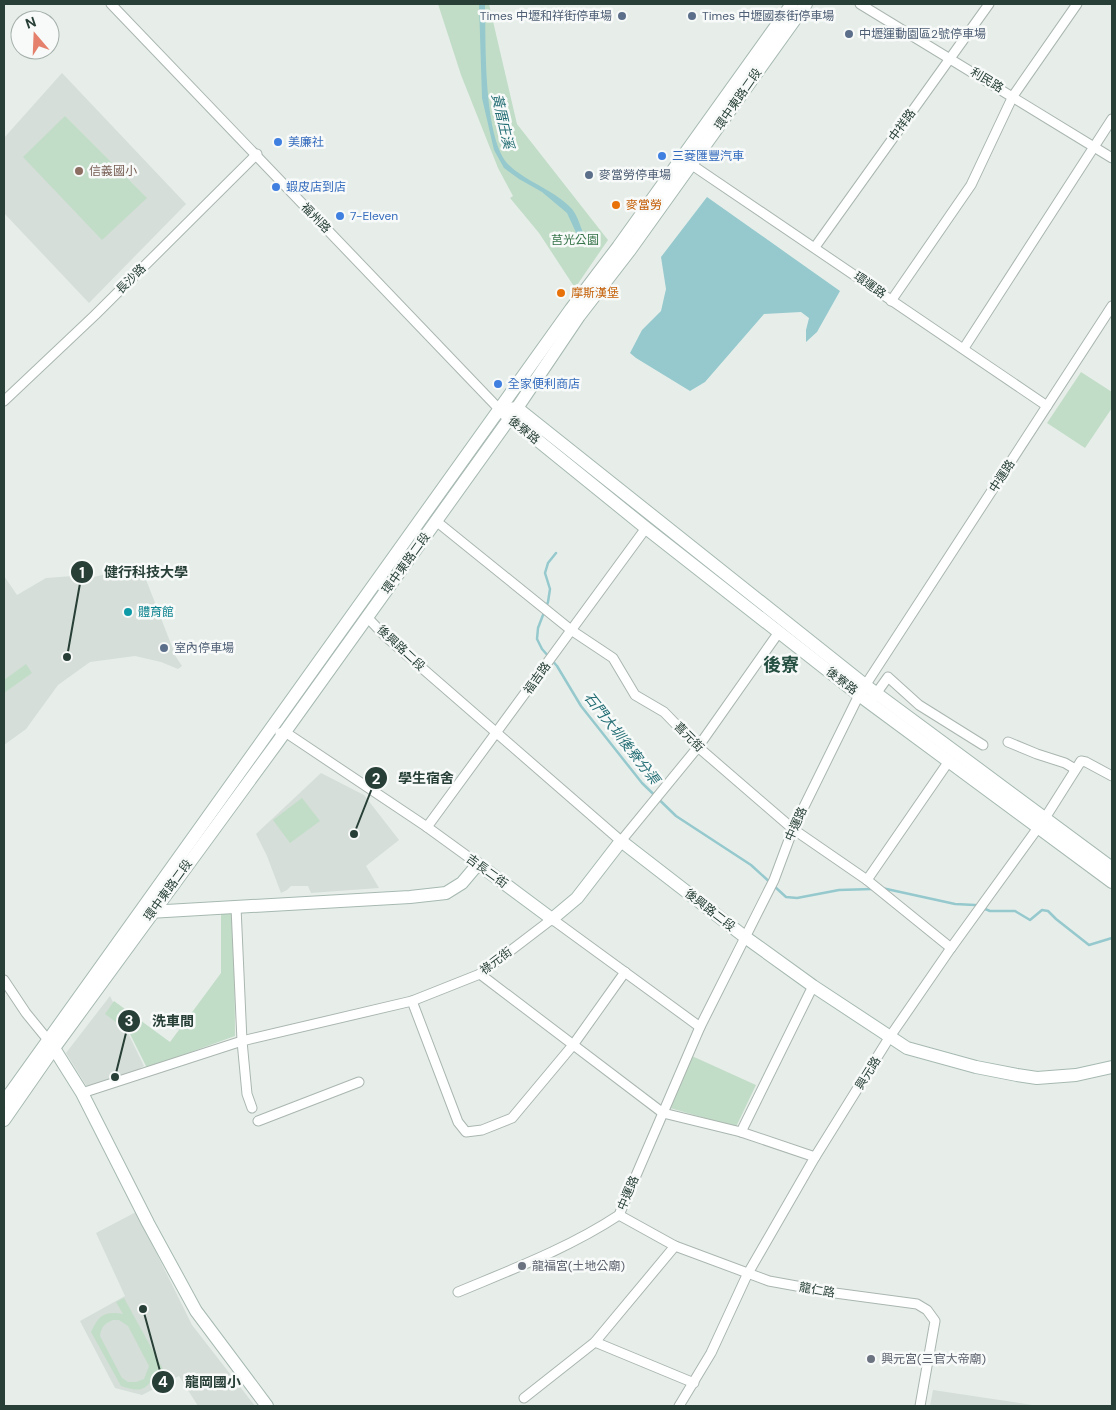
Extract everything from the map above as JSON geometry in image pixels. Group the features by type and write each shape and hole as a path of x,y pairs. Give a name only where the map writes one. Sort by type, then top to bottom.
{"street":[{"name":"福州路","path":"112,4 504,414"},
{"name":"環中東路二段","path":"147,911 285,732 436,521 571,309 618,247 792,4"},
{"name":"環中東路二段","path":"4,1102 51,1044 147,911 267,735 504,414 517,408 579,316 692,165 806,4"},
{"name":"利民路","path":"860,4 1112,158"},
{"name":"中祥路","path":"815,247 989,4"},
{"path":"891,300 971,185 1013,96 1077,4"},
{"path":"964,348 1112,119"},
{"name":"長沙路","path":"4,401 95,315 257,154"},
{"name":"環運路","path":"692,165 1047,406"},
{"name":"中運路","path":"458,1292 558,1250 592,1233 619,1215 700,1027 774,880 793,828 867,694 1047,406 1112,306"},
{"name":"後寮路","path":"517,408 949,761 1112,868"},
{"name":"後寮路","path":"504,414 779,632 1041,822 1112,882"},
{"name":"喜元街","path":"436,521 571,630 613,658 635,695 664,712 698,748 793,828 867,880 951,948"},
{"name":"福吉路","path":"427,827 646,528"},
{"name":"後興路二段","path":"367,617 384,635 621,841 745,937 890,1038 907,1048 976,1067 1017,1075 1076,1076 1112,1067"},
{"name":"祿元街","path":"82,1093 242,1040 412,1002 480,974 577,898 621,841 698,748 779,632"},
{"path":"867,694 888,677 919,705 982,745"},
{"path":"267,735 285,732"},
{"name":"吉長二街","path":"285,732 427,827 700,1027"},
{"path":"1008,742 1065,763 1076,769"},
{"path":"867,880 949,761"},
{"name":"興元路","path":"679,1406 711,1353 747,1275 815,1157 890,1038 951,948 1041,822 1081,761 1112,776"},
{"path":"147,911 446,893 462,883 478,864"},
{"path":"236,907 242,1040 247,1094 252,1108"},
{"path":"412,1002 458,1122 466,1132 482,1130 512,1118 573,1045 625,972"},
{"path":"480,974 663,1113 741,1132 815,1157"},
{"path":"4,980 26,1013 51,1044 82,1093 148,1223 196,1311 267,1406"},
{"path":"741,1132 813,986"},
{"name":"環中東路二段","path":"4,1120 51,1044"},
{"path":"258,1121 359,1082"},
{"name":"龍仁路","path":"619,1215 675,1246 768,1282 917,1304 927,1310 934,1321 920,1406"},
{"path":"524,1398 595,1342 675,1246"},
{"path":"595,1342 694,1383"}],"shaded area":[{"name":"信義國小","path":"62,73 186,204 89,303 4,213 4,138"},
{"path":"129,569 145,577 176,657 182,666 178,669 161,662 135,656 90,662 58,685 26,729 4,745 4,576 17,595 46,578 86,575 89,578"},
{"path":"321,773 364,795 399,840 366,866 379,888 311,893 308,886 291,886 281,893 267,856 256,834"},
{"path":"110,996 144,1066 128,1075 89,1090 66,1053"},
{"path":"136,1212 192,1325 255,1406 198,1406 179,1376 142,1395 115,1388 80,1321 125,1296 96,1233"},
{"path":"933,1390 1039,1406 930,1406"}],"green space":[{"name":"莒光公園","path":"438,4 489,4 517,124 608,240 575,288 539,233 510,198 513,196 498,168 461,75"},
{"path":"65,116 147,198 102,240 23,157"},
{"path":"1081,372 1112,392 1112,408 1085,448 1047,423"},
{"path":"26,664 32,673 4,693 4,680"},
{"path":"302,798 320,821 290,843 273,820"},
{"path":"221,910 234,910 235,1036 147,1068 129,1032 105,1014 114,1001 170,1042 221,973"},
{"path":"692,1056 756,1085 736,1127 670,1108"},
{"path":"124,1298 169,1380 161,1384 155,1374 152,1380 141,1389 137,1390 121,1386 91,1332 103,1316 111,1313 123,1314 116,1302","holes":["113,1320 119,1320 128,1326 149,1366 144,1379 136,1382 128,1382 122,1378 100,1336 101,1330 106,1324"]}],"water":[{"path":"479,4 485,4 486,67 490,115 501,154 517,172 558,197 572,209 585,237 579,239 567,213 542,192 504,168 494,150 482,98"},
{"path":"707,197 840,291 817,332 806,342 809,318 801,312 764,314 705,382 690,391 630,353 642,330 661,311 666,289 661,257"}],"waterway":[{"name":"石門大圳後寮分渠","path":"556,553 548,563 545,573 550,589 548,602 538,628 537,639 542,649 557,666 581,706 642,783 676,816 751,865 786,897 797,898 839,890 872,889"},
{"name":"石門大圳後寮分渠","path":"882,888 955,904 975,905 990,911 1015,911 1030,920 1042,910 1048,911 1089,945 1112,938"}],"place":[{"name":"Times 中壢和祥街停車場","path":"622,16"},
{"name":"Times 中壢國泰街停車場","path":"692,16"},
{"name":"中壢運動園區2號停車場","path":"849,34"},
{"name":"美廉社","path":"278,142"},
{"name":"三菱匯豐汽車","path":"662,156"},
{"name":"信義國小","path":"79,171"},
{"name":"麥當勞停車場","path":"589,175"},
{"name":"蝦皮店到店","path":"276,187"},
{"name":"麥當勞","path":"616,205"},
{"name":"7-Eleven","path":"340,216"},
{"name":"摩斯漢堡","path":"561,293"},
{"name":"全家便利商店","path":"498,384"},
{"name":"體育館","path":"128,612"},
{"name":"室內停車場","path":"164,648"},
{"name":"健行科技大學","path":"67,657"},
{"name":"學生宿舍","path":"354,834"},
{"name":"洗車間","path":"115,1077"},
{"name":"龍福宮(土地公廟)","path":"522,1266"},
{"name":"龍岡國小","path":"143,1309"},
{"name":"興元宮(三官大帝廟)","path":"871,1359"}],"district":[{"name":"後寮","path":"781,665"}],"water label":[{"name":"黃厝庄溪","path":"503,121"}]}
